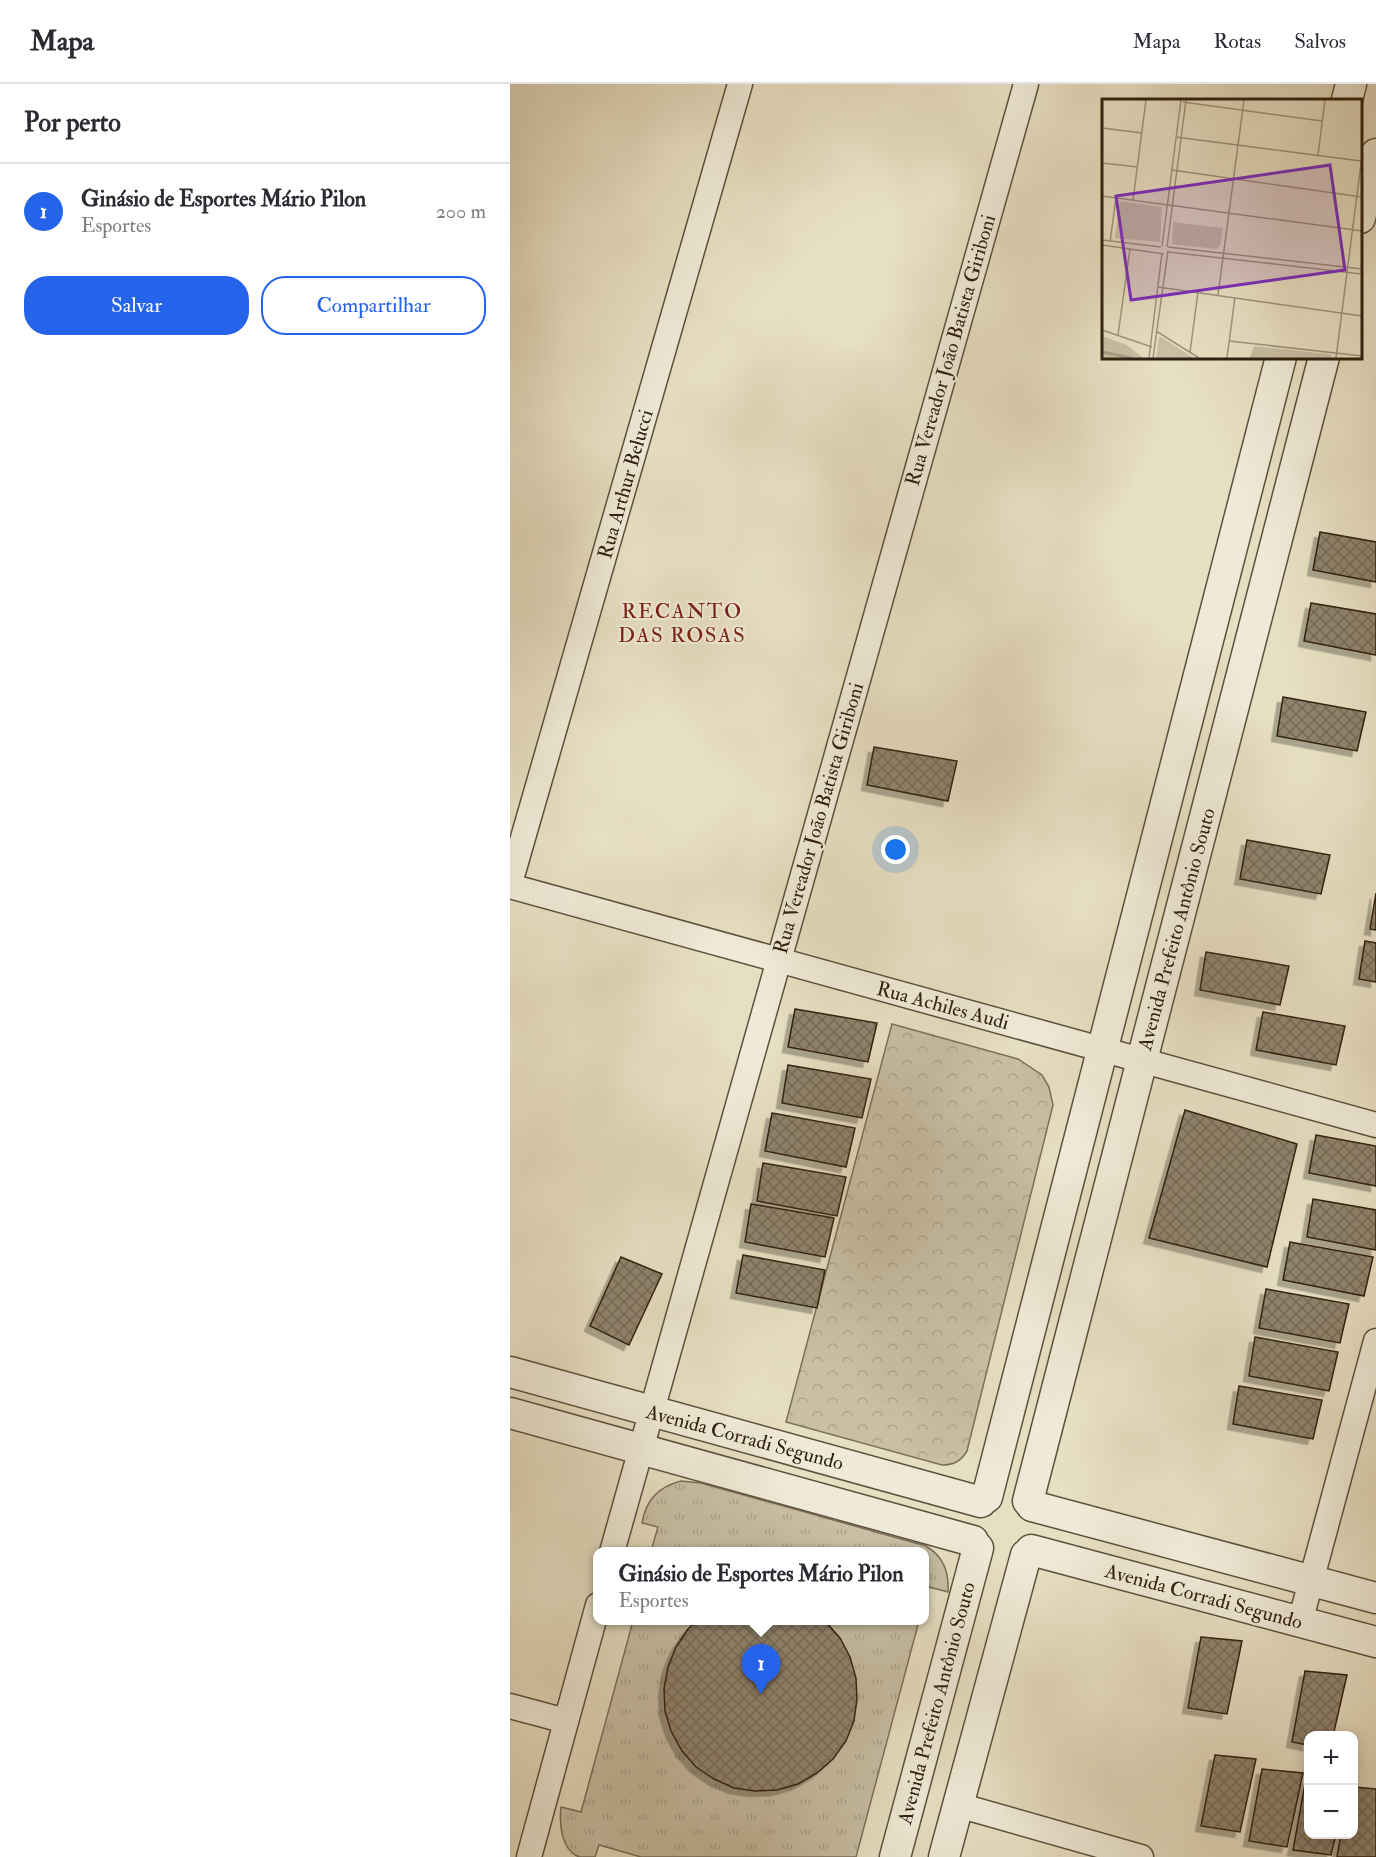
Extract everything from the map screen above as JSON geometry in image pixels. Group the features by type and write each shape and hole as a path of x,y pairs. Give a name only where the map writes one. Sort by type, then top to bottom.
{"street":[{"name":"Rua Arthur Belucci","path":"510,885 740,84"},
{"name":"Rua Vereador João Batista Giriboni","path":"613,1547 1026,84"},
{"path":"1347,99 1351,84"},
{"path":"1361,210 1376,154"},
{"name":"Avenida Prefeito Antônio Souto","path":"984,1500 1281,358"},
{"name":"Avenida Prefeito Antônio Souto","path":"1030,1503 1142,1059 1324,358"},
{"name":"Rua Achiles Audi","path":"510,885 1376,1125"},
{"path":"1300,1622 1376,1341"},
{"name":"Avenida Corradi Segundo","path":"510,1372 984,1500"},
{"name":"Avenida Corradi Segundo","path":"510,1413 975,1544"},
{"path":"1029,1552 1016,1560 1006,1562 986,1556 975,1544 971,1520 974,1510 984,1500 997,1493 1008,1492 1030,1503 1376,1598"},
{"path":"944,1857 1029,1552 1036,1542 1039,1523 1037,1514 1030,1503"},
{"name":"Avenida Prefeito Antônio Souto","path":"895,1857 975,1544"},
{"name":"Avenida Corradi Segundo","path":"1029,1552 1376,1642"},
{"path":"529,1857 593,1620"},
{"path":"510,1706 566,1721"},
{"path":"958,1805 1141,1857"}],"green space":[{"path":"892,1024 1018,1059 1042,1075 1049,1087 1053,1105 967,1451 957,1462 946,1465 786,1422"},
{"path":"681,1481 701,1483 928,1547 652,1547 658,1527 642,1523 644,1515 654,1496"},
{"path":"929,1548 944,1566 948,1578 948,1592 929,1587"},
{"path":"632,1625 918,1625 856,1857 641,1857 599,1845 595,1857 579,1857 568,1848 562,1835 561,1807 581,1812"}],"building":[{"path":"1320,532 1376,542 1376,582 1313,570"},
{"path":"1311,603 1376,614 1376,655 1304,641"},
{"path":"1283,697 1366,712 1357,751 1277,736"},
{"path":"874,747 957,761 948,801 867,785"},
{"path":"1247,840 1330,855 1321,894 1240,879"},
{"path":"1376,893 1376,930 1370,929"},
{"path":"1365,941 1376,943 1376,982 1359,979"},
{"path":"1206,952 1289,966 1280,1005 1200,990"},
{"path":"795,1009 877,1023 868,1062 788,1047"},
{"path":"1263,1012 1345,1026 1336,1065 1256,1050"},
{"path":"788,1065 871,1079 862,1118 782,1103"},
{"path":"1185,1110 1297,1144 1267,1267 1149,1238"},
{"path":"772,1113 855,1128 846,1167 765,1151"},
{"path":"1316,1135 1376,1146 1376,1186 1309,1173"},
{"path":"763,1163 846,1177 837,1216 757,1201"},
{"path":"1313,1199 1376,1210 1376,1250 1307,1237"},
{"path":"751,1204 834,1218 825,1257 745,1242"},
{"path":"1290,1242 1373,1257 1364,1296 1283,1280"},
{"path":"743,1255 825,1270 817,1308 736,1293"},
{"path":"621,1257 662,1274 629,1345 590,1326"},
{"path":"1266,1289 1349,1304 1340,1343 1259,1328"},
{"path":"1255,1337 1338,1352 1329,1391 1249,1376"},
{"path":"1239,1386 1322,1400 1313,1439 1233,1424"},
{"path":"692,1625 828,1625 840,1638 850,1657 856,1678 857,1699 854,1721 846,1741 833,1759 817,1773 798,1784 777,1790 755,1791 734,1788 696,1767 682,1751 671,1731 665,1711 664,1689 668,1667 676,1647"},
{"path":"1201,1637 1242,1641 1227,1714 1188,1708"},
{"path":"1305,1671 1347,1675 1334,1731 1304,1731 1304,1744 1292,1742"},
{"path":"1215,1755 1256,1759 1240,1832 1201,1826"},
{"path":"1262,1769 1303,1773 1287,1847 1249,1841"},
{"path":"1358,1787 1376,1789 1376,1857 1337,1857 1340,1839 1358,1839"},
{"path":"1304,1789 1304,1839 1335,1839 1331,1855 1293,1850"}],"place":[{"name":"Ginásio de Esportes Mário Pilon","path":"761,1694"}],"district":[{"name":"RECANTO DAS ROSAS","path":"682,623"}]}
